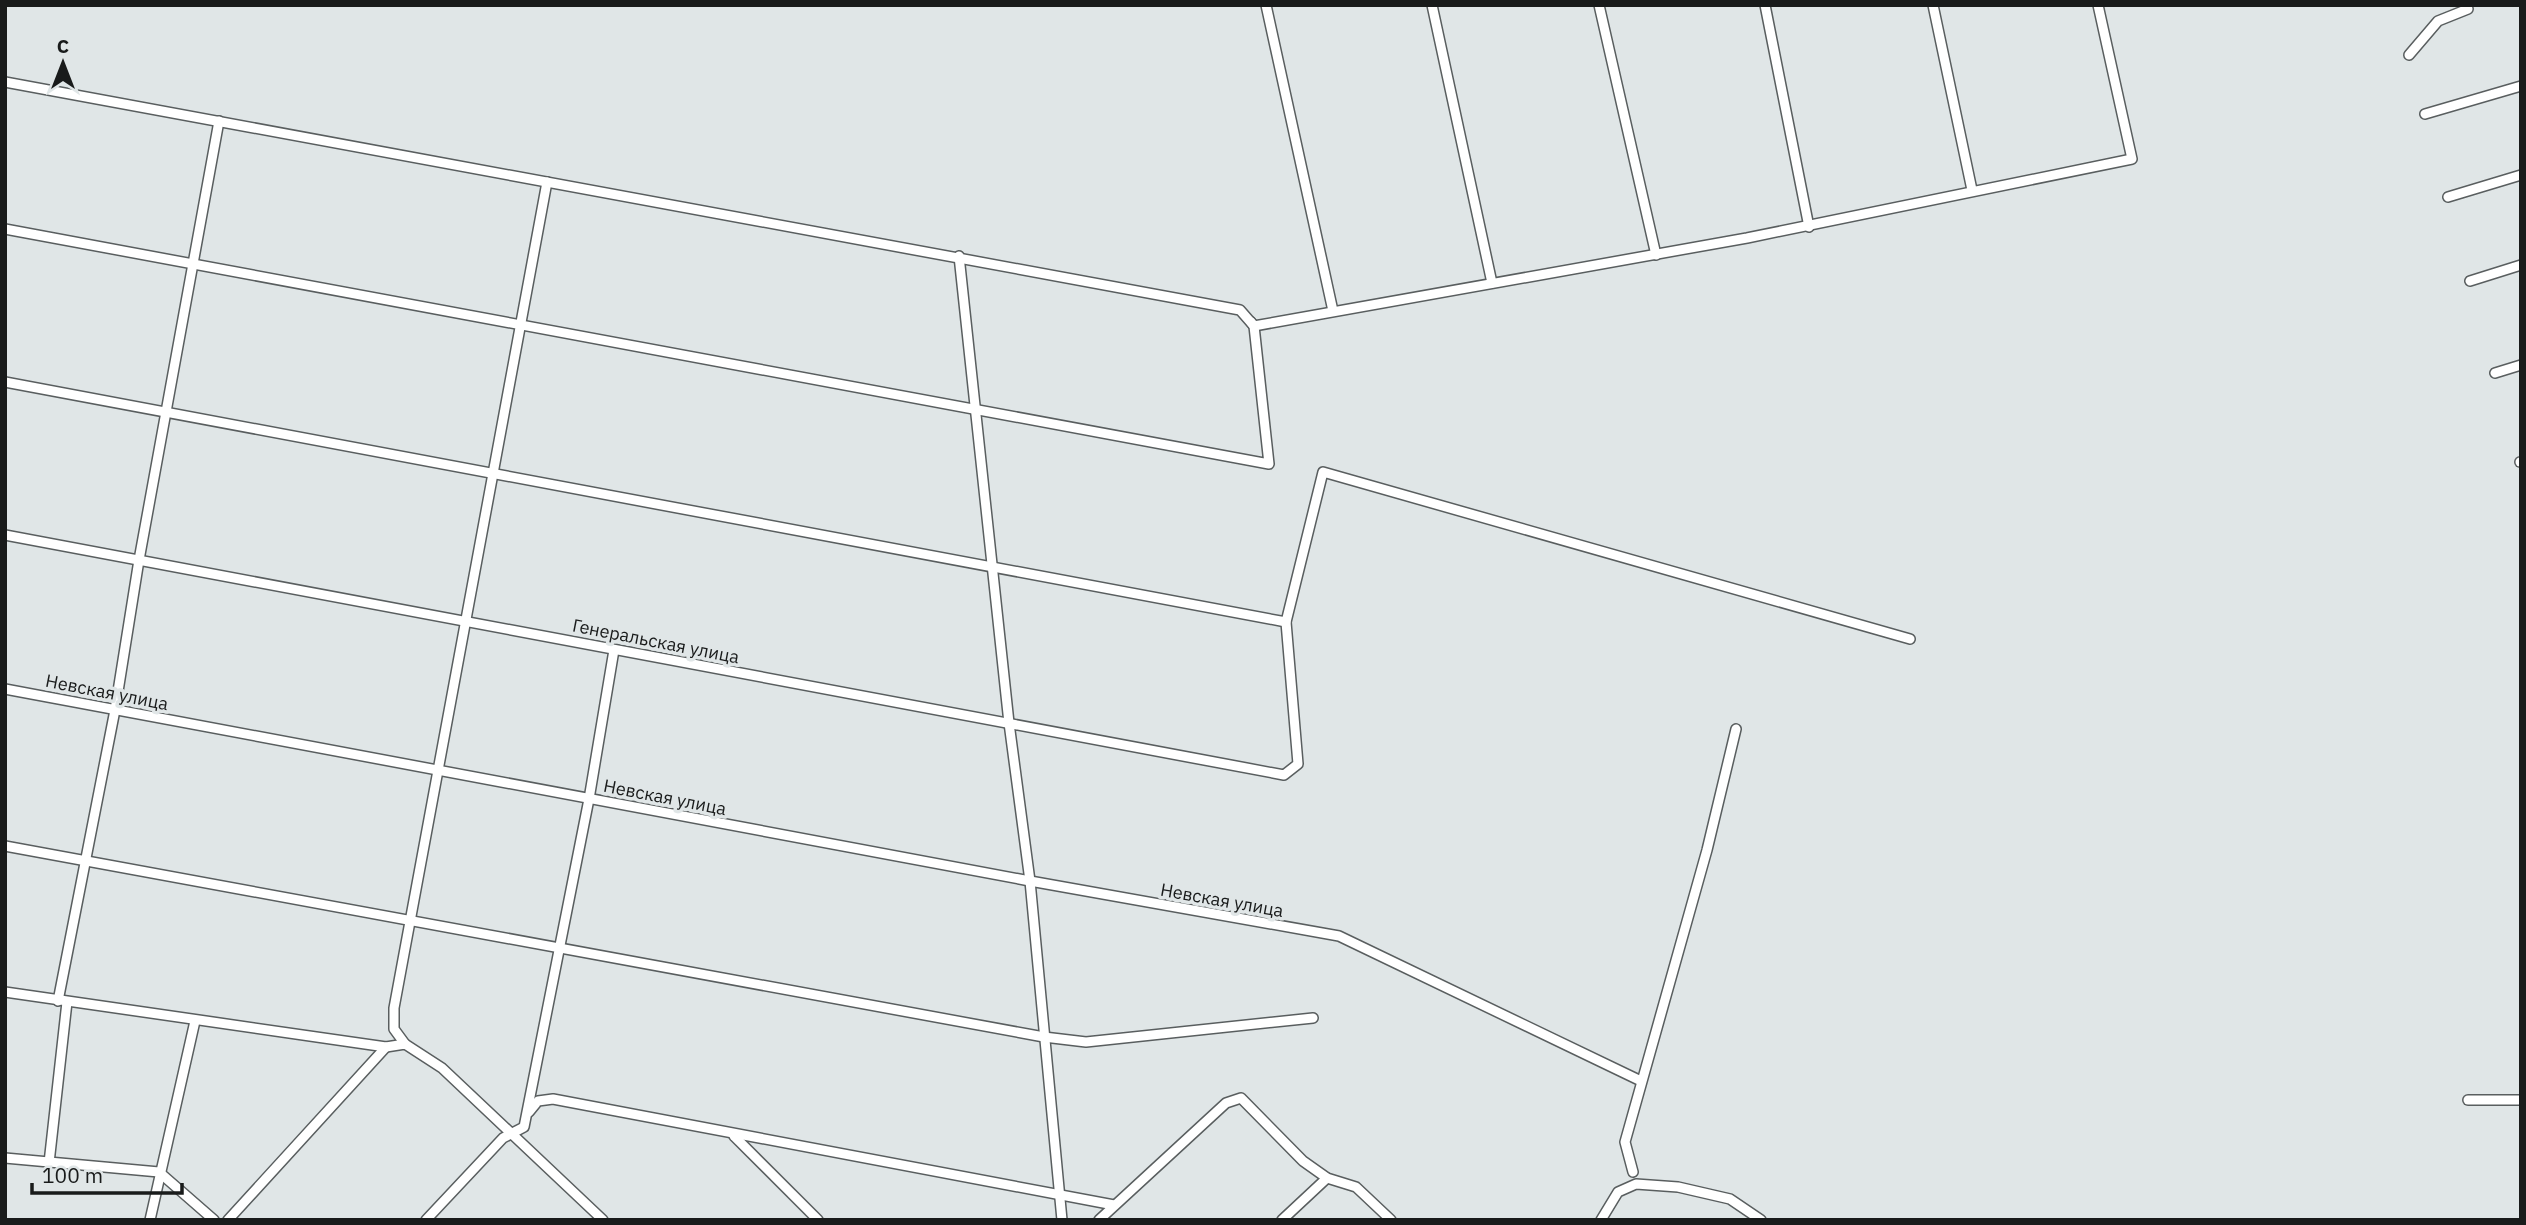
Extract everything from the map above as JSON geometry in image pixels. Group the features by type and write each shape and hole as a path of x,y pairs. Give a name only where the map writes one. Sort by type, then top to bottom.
{"street":[{"path":"1266,5 1333,311"},
{"path":"1432,5 1492,284"},
{"path":"1599,5 1656,255"},
{"path":"1765,5 1809,226"},
{"path":"1933,5 1972,190"},
{"path":"1254,326 1809,226 1972,190 2132,159 2098,5"},
{"path":"2409,55 2438,22 2468,9"},
{"path":"5,82 1240,310 1254,326 1269,464 5,229"},
{"path":"2425,114 2521,86"},
{"path":"49,1163 62,1002 83,860 115,710 139,561 219,121"},
{"path":"2448,197 2521,174"},
{"path":"547,182 394,1009 394,1028 405,1044 442,1068 603,1220"},
{"path":"959,256 1009,723 1030,881 1062,1196 1062,1220"},
{"path":"2470,281 2521,265"},
{"path":"2495,373 2521,365"},
{"path":"5,382 1286,622 1323,472 1910,639"},
{"name":"Генеральская улица","path":"5,535 1284,775 1298,765 1286,622"},
{"path":"426,1220 503,1138 515,1135 524,1127 589,799 614,650"},
{"name":"Невская улица","path":"5,689 1030,881 1339,936 1641,1081"},
{"path":"1633,1172 1625,1142 1707,850 1736,729"},
{"path":"5,846 377,912 410,922 1044,1037 1086,1042 1313,1018"},
{"path":"5,992 386,1047 405,1044"},
{"path":"150,1220 195,1021"},
{"path":"228,1220 386,1047"},
{"path":"1098,1220 1232,1099 1241,1098 1249,1102 1303,1161 1327,1178 1356,1186 1391,1220"},
{"path":"527,1113 538,1101 553,1099 1114,1205"},
{"path":"2468,1100 2521,1100"},
{"path":"733,1135 818,1220"},
{"path":"5,1158 159,1172 214,1220"},
{"path":"1282,1220 1327,1178"},
{"path":"1601,1220 1618,1192 1636,1184 1678,1187 1730,1199 1761,1220"}]}
